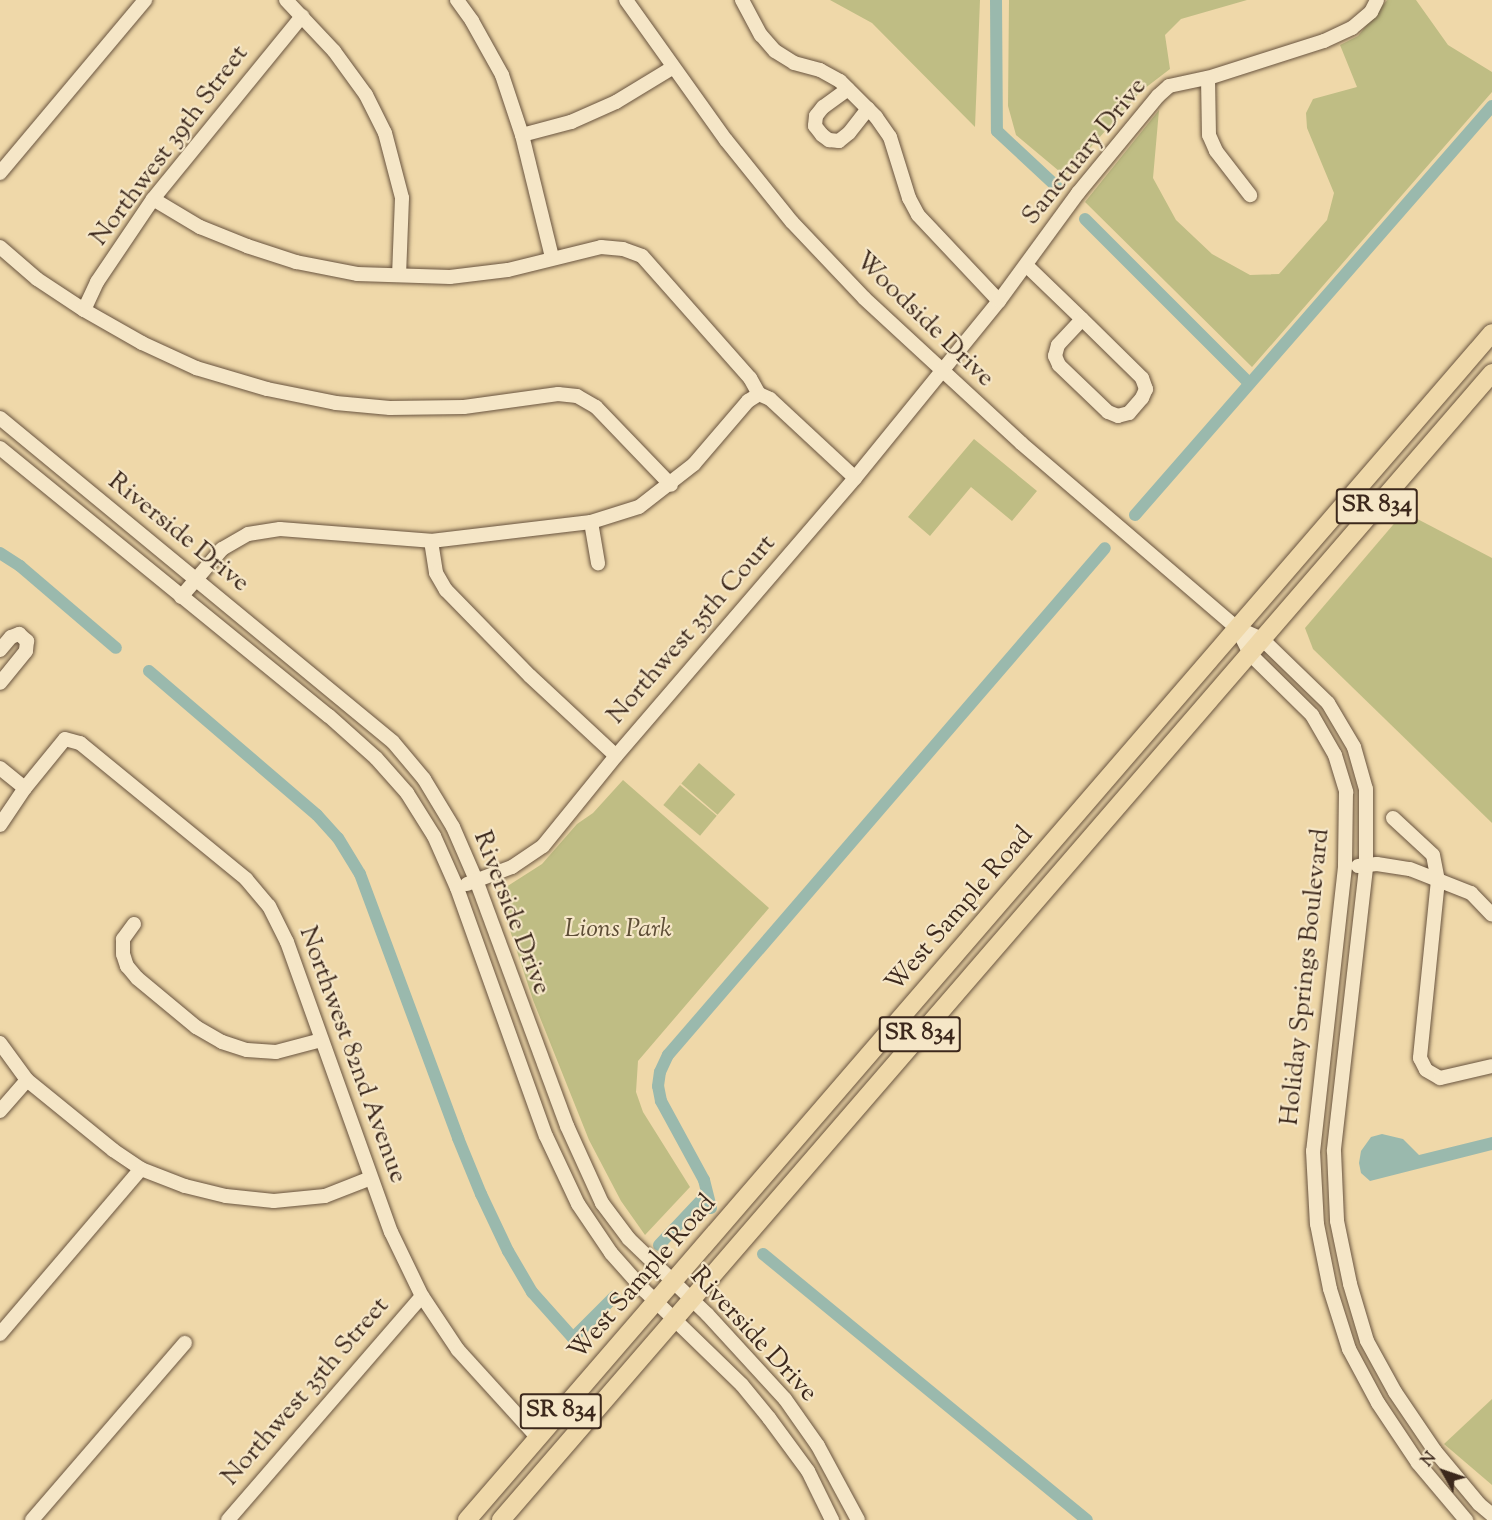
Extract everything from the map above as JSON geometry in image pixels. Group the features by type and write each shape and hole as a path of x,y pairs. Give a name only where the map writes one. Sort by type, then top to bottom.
{"main road":[{"name":"West Sample Road","path":"467,1520 1492,333"},
{"name":"West Sample Road","path":"501,1520 674,1317 1492,373"},
{"path":"1393,486 1394,470 1425,433 1427,408"},
{"path":"927,1027 929,1004 980,941 986,919"},
{"path":"874,1088 877,1068 912,1026 913,1003"}],"street":[{"path":"0,172 145,0"},
{"path":"286,0 334,51 366,95 385,133 402,198 399,275"},
{"path":"457,0 472,21 502,75 522,135 552,257"},
{"name":"Woodside Drive","path":"626,0 672,68 792,222 864,298 941,372 1238,628"},
{"path":"742,0 761,35 775,51 794,63 820,70 848,89 868,109 891,137 909,198 918,215 999,301"},
{"name":"Sanctuary Drive","path":"941,372 1027,266 1078,193 1158,96 1169,86 1208,78 1324,41 1352,28 1371,12 1377,0"},
{"name":"Northwest 39th Street","path":"84,310 97,282 153,199 302,16"},
{"path":"522,135 571,122 616,102 672,68"},
{"path":"1208,78 1209,135 1216,152 1250,195"},
{"path":"848,89 823,107 816,116 815,126 822,135 829,140 839,141 868,109"},
{"path":"153,199 200,227 296,262 357,274 450,277 508,270 552,257 601,247 623,249 642,256 750,378 759,394 770,399 855,478"},
{"path":"0,247 37,279 84,310 142,343 196,368 267,389 336,403 390,408 464,408 558,394 578,396 596,407 671,485"},
{"path":"1027,266 1082,318 1142,378 1146,389 1142,398 1129,413 1118,416 1108,412 1059,365 1055,356 1058,345 1082,318"},
{"name":"Northwest 35th Court","path":"457,888 512,867 543,846 616,756 855,478 941,372"},
{"path":"181,597 222,549 248,534 280,529 431,541 591,522 639,507 671,485 694,464 748,401 759,394"},
{"name":"Riverside Drive","path":"0,418 393,742 424,779 453,827 476,880 585,1171 602,1203 629,1239 691,1298 785,1399 818,1446 858,1520"},
{"name":"Riverside Drive","path":"0,448 376,758 407,793 434,836 457,888 546,1136 564,1178 611,1253 656,1302 742,1385 769,1418 808,1471 832,1520"},
{"path":"591,522 598,563"},
{"path":"431,541 436,573 446,590 616,756"},
{"name":"Holiday Springs Boulevard","path":"1238,628 1262,639 1328,703 1354,747 1366,789 1366,865 1334,1151 1337,1221 1350,1284 1367,1341 1395,1392 1435,1451 1479,1504 1492,1515"},
{"name":"Holiday Springs Boulevard","path":"1238,628 1250,654 1312,715 1335,755 1346,792 1345,867 1313,1151 1317,1224 1330,1289 1348,1349 1378,1403 1418,1463 1466,1520"},
{"path":"0,650 11,637 19,634 27,641 26,651 0,683"},
{"name":"Northwest 82nd Avenue","path":"25,788 65,739 80,743 246,879 269,906 287,942 391,1232 422,1296 458,1350 538,1438"},
{"path":"0,768 25,788 0,825"},
{"path":"1393,818 1433,855 1438,880 1420,1058 1426,1070 1440,1078 1492,1066"},
{"path":"1345,867 1366,865 1410,868 1471,893 1492,915"},
{"path":"134,924 123,939 123,954 127,966 137,978 196,1027 222,1042 247,1050 276,1052 321,1040"},
{"path":"1329,1010 1350,1012"},
{"path":"0,1043 27,1080 113,1150 141,1169 185,1186 226,1196 274,1201 325,1196 371,1178"},
{"path":"0,1111 27,1080"},
{"path":"1313,1151 1334,1151"},
{"path":"0,1334 141,1169"},
{"name":"Northwest 35th Street","path":"228,1520 422,1296"},
{"path":"32,1520 185,1343"}],"green space":[{"path":"830,0 980,0 975,127 872,23"},
{"path":"1009,0 1247,0 1181,19 1165,35 1170,69 1140,92 1065,176 1016,135 1008,106"},
{"path":"1387,0 1416,0 1448,45 1492,72 1492,92 1252,367 1085,202 1159,110 1153,178 1176,220 1212,254 1250,275 1279,274 1327,220 1334,193 1307,128 1306,113 1313,99 1357,87 1340,45 1358,36"},
{"path":"974,439 1037,491 1012,521 971,487 930,536 908,517"},
{"path":"1404,512 1492,558 1492,823 1313,649 1305,628"},
{"path":"699,763 735,794 718,815 681,783"},
{"name":"Lions Park","path":"623,780 769,908 638,1061 636,1092 643,1112 690,1187 645,1235 621,1201 589,1140 533,1000 500,900 503,889 542,864 577,824 593,813"},
{"path":"680,785 717,816 700,836 663,805"},
{"path":"1492,1399 1492,1485 1444,1444"}],"shaded area":[{"path":"1382,1134 1403,1139 1419,1155 1492,1137 1492,1150 1370,1181 1361,1173 1359,1163 1361,1151 1371,1137"}],"waterway":[{"path":"996,0 997,131 1057,187"},
{"path":"1135,515 1492,106"},
{"path":"1085,219 1249,383"},
{"path":"711,1208 704,1180 661,1101 658,1086 660,1072 668,1055 1105,548"},
{"path":"0,553 20,566 116,648"},
{"path":"149,671 317,815 338,838 360,874 481,1194 508,1251 532,1292 573,1338 615,1296"},
{"path":"659,1245 707,1194"},
{"path":"763,1254 1087,1520"}]}
